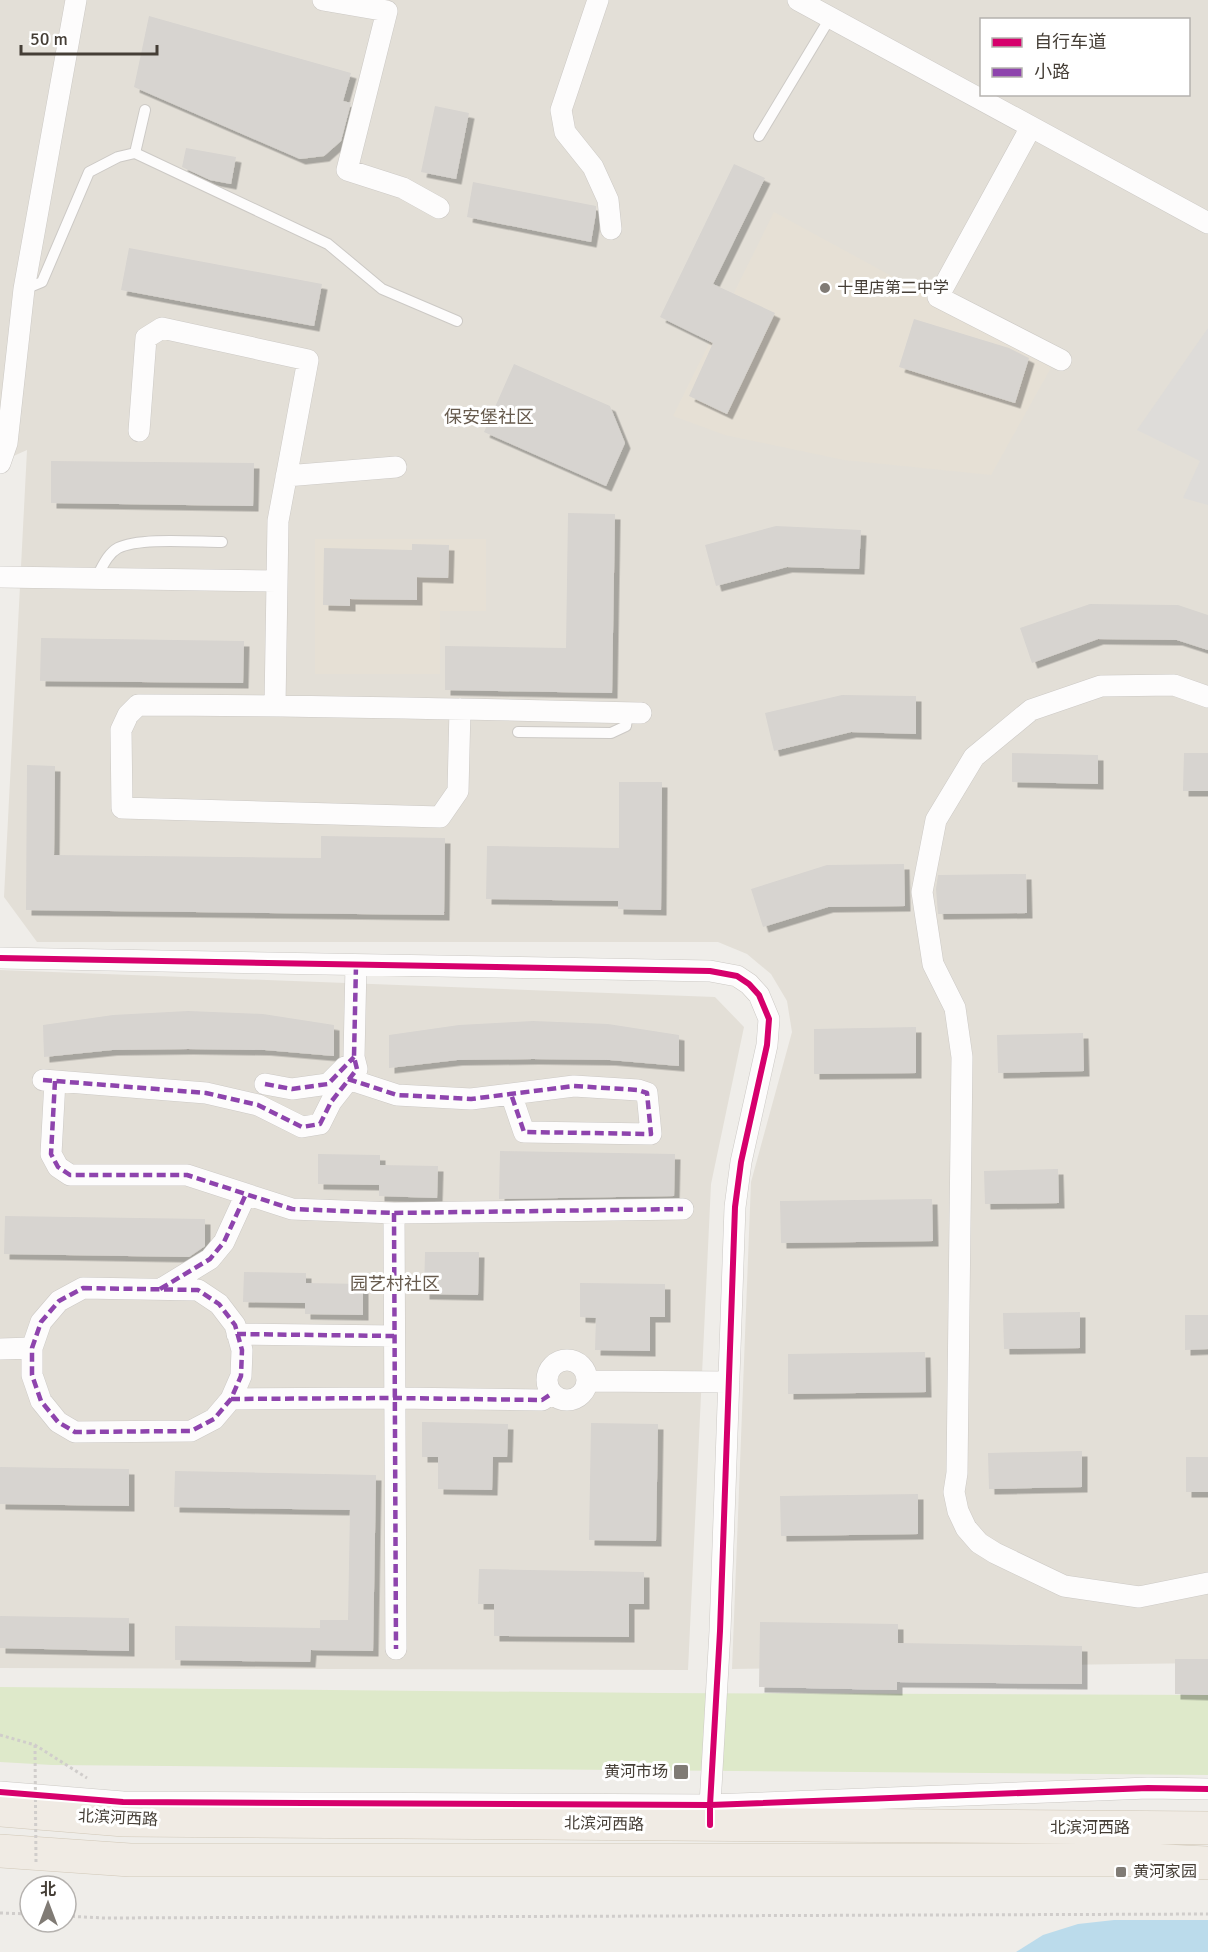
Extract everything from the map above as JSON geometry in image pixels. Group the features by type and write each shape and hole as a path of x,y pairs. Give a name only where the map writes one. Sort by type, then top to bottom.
{"main road":[{"name":"北滨河西路","path":"0,1810 124,1820 710,1815 1208,1828"},
{"name":"北滨河西路","path":"0,1851 130,1860 1143,1860 1208,1863"}],"street":[{"path":"0,463 7,444 24,289 76,0"},
{"path":"323,0 387,11 347,170 403,188 439,208"},
{"path":"598,0 561,110 565,132 593,167 608,200 611,229"},
{"path":"798,0 1208,223"},
{"path":"1031,127 938,297 1061,360"},
{"path":"139,431 146,338 162,328 308,360 278,521 275,705"},
{"path":"286,476 396,467"},
{"path":"0,577 277,580"},
{"path":"1208,697 1174,685 1101,686 1031,710 974,757 936,820 922,892 933,964 955,1008 962,1057 957,1473 954,1492 958,1511 966,1528 979,1543 1064,1586 1139,1597 1208,1583"},
{"path":"460,709 458,791 440,818 122,808 121,730 128,715 138,705 275,705 460,709 635,713"},
{"path":"0,958 710,971 737,976 759,995 769,1019 767,1045 737,1186 720,1631 710,1815"},
{"path":"356,965 354,1058 357,1069 331,1102 320,1124 302,1128 258,1105 206,1093 49,1080 51,1154 58,1167 70,1175 187,1175 292,1209 394,1213 683,1209"},
{"path":"265,1084 292,1089 328,1084 354,1058"},
{"path":"348,1080 397,1095 471,1099 574,1086 638,1090 647,1093 651,1134 524,1132 511,1094"},
{"path":"160,1289 210,1259 224,1242 246,1194"},
{"path":"394,1213 396,1649"},
{"path":"83,1288 160,1289 198,1290 219,1304 235,1325 242,1350 241,1376 231,1400 214,1419 191,1431 75,1432 58,1422 41,1401 32,1375 32,1348 41,1323 59,1301 83,1288"},
{"path":"237,1334 394,1336"},
{"path":"0,1350 32,1348"},
{"path":"567,1360 582,1366 587,1381 580,1396 566,1401 551,1394 546,1379 553,1365 567,1360"},
{"path":"587,1381 729,1382"},
{"path":"231,1400 394,1398 542,1400 551,1394"},
{"path":"0,1792 123,1802 710,1815 1148,1788 1208,1789"}],"lane":[{"path":"759,136 830,18"},
{"path":"135,153 145,110"},
{"path":"24,289 42,282 88,171 118,157 135,153 328,244 382,289 457,321"},
{"path":"96,578 110,554 119,547 140,542 222,542"},
{"path":"518,732 611,733 626,726 635,713"}],"path":[{"path":"0,1736 35,1745 123,1802"},
{"path":"35,1745 36,1864"},
{"path":"0,1913 18,1914"},
{"path":"78,1916 1208,1914"}],"shaded area":[{"path":"0,0 1208,0 1208,1663 732,1669 751,1182 792,1032 787,1001 771,974 747,954 718,942 37,942 4,897 27,450 0,462"},
{"name":"十里店第二中学","path":"774,212 1053,364 991,475 844,460 725,435 673,416"},
{"path":"1208,328 1208,505 1183,498 1200,461 1137,430"},
{"path":"315,539 486,539 486,611 440,611 440,674 315,674"},
{"path":"0,970 715,997 744,1027 711,1184 688,1670 0,1668"}],"green space":[{"path":"0,1687 1208,1695 1208,1775 52,1765 0,1762"}],"water":[{"path":"1114,1920 1208,1920 1208,1952 1016,1952 1043,1935 1078,1924"}],"building":[{"path":"149,16 351,73 343,101 351,103 341,141 324,156 300,159 134,87"},
{"path":"435,106 469,113 456,179 421,172"},
{"path":"186,148 236,157 231,184 210,180 182,167"},
{"path":"734,164 765,178 713,284 775,313 727,414 689,396 713,343 660,317"},
{"path":"473,182 596,206 591,242 467,217"},
{"path":"129,248 322,284 314,326 121,290"},
{"path":"914,319 1009,348 1029,358 1015,403 899,367"},
{"path":"514,364 610,406 625,443 606,486 484,432"},
{"path":"51,461 254,463 253,506 51,503"},
{"path":"568,513 615,514 612,693 445,690 445,646 566,648"},
{"path":"776,526 861,530 859,569 787,567 716,586 705,545"},
{"path":"412,544 449,545 448,578 417,577 417,600 350,599 350,606 323,605 324,548 412,550"},
{"path":"1090,604 1178,605 1208,615 1208,650 1177,640 1098,639 1032,663 1020,628"},
{"path":"41,638 244,641 243,683 40,681"},
{"path":"842,695 916,696 916,734 851,732 774,751 765,713"},
{"path":"1012,753 1098,755 1098,784 1012,782"},
{"path":"1184,753 1208,753 1208,791 1183,791"},
{"path":"27,765 55,766 54,855 321,858 321,836 445,838 444,915 26,910"},
{"path":"619,782 662,782 661,910 618,909 618,901 486,899 487,846 619,848"},
{"path":"904,864 905,906 828,907 763,927 751,889 827,865"},
{"path":"1026,874 1027,913 938,914 936,889 938,875"},
{"path":"188,1011 263,1014 334,1025 334,1056 265,1050 188,1049 112,1050 44,1057 43,1025 113,1015"},
{"path":"533,1021 608,1024 679,1035 679,1066 610,1060 533,1059 457,1060 389,1068 389,1035 459,1025"},
{"path":"916,1027 916,1073 814,1074 814,1029"},
{"path":"1083,1033 1084,1071 998,1073 997,1035"},
{"path":"500,1151 675,1154 674,1196 499,1199"},
{"path":"318,1154 380,1155 380,1165 438,1166 437,1198 379,1196 379,1185 318,1184"},
{"path":"1058,1169 1059,1203 985,1204 984,1171"},
{"path":"932,1199 933,1241 781,1243 780,1201"},
{"path":"5,1216 205,1219 205,1246 189,1257 4,1254"},
{"path":"425,1252 479,1252 478,1295 424,1294"},
{"path":"244,1272 306,1273 306,1283 363,1284 363,1315 305,1314 305,1303 243,1302"},
{"path":"580,1283 665,1284 665,1317 650,1317 650,1351 595,1350 596,1318 580,1317"},
{"path":"1080,1312 1080,1348 1004,1349 1003,1313"},
{"path":"1185,1315 1208,1315 1208,1349 1185,1350"},
{"path":"925,1352 926,1392 788,1394 788,1354"},
{"path":"422,1422 508,1424 507,1457 493,1457 492,1490 438,1489 438,1457 422,1457"},
{"path":"591,1423 658,1424 656,1541 589,1540"},
{"path":"1082,1451 1082,1487 989,1489 988,1453"},
{"path":"1186,1457 1208,1457 1208,1492 1186,1492"},
{"path":"0,1467 129,1469 129,1506 0,1504"},
{"path":"175,1471 376,1475 373,1651 311,1650 310,1662 175,1660 175,1626 320,1628 320,1620 348,1620 350,1510 174,1507"},
{"path":"918,1494 918,1534 781,1536 780,1496"},
{"path":"479,1569 644,1572 644,1604 629,1604 629,1637 494,1636 494,1604 478,1604"},
{"path":"0,1616 129,1618 129,1651 0,1648"},
{"path":"760,1622 898,1624 898,1643 1082,1646 1082,1684 897,1682 897,1690 759,1687"},
{"path":"1175,1659 1208,1659 1208,1695 1175,1694"}],"marked path":[{"path":"43,1080 206,1093 258,1105 302,1127 320,1124 331,1102 357,1069 354,1057 356,965"},
{"path":"265,1084 292,1089 328,1084 354,1057"},
{"path":"348,1079 397,1095 471,1099 574,1086 638,1090 647,1093 651,1134 524,1132 511,1094"},
{"path":"55,1081 51,1154 58,1167 70,1175 187,1175 292,1209 394,1213 683,1209"},
{"path":"160,1289 210,1259 224,1242 246,1194"},
{"path":"394,1213 396,1649"},
{"path":"83,1288 198,1290 219,1304 235,1325 242,1350 241,1376 231,1399 214,1419 191,1431 75,1432 58,1422 41,1401 32,1375 32,1348 41,1322 59,1301 83,1288"},
{"path":"237,1334 394,1336"},
{"path":"231,1399 542,1400 551,1394"}],"cycle path":[{"path":"0,958 710,971 737,976 759,995 769,1019 767,1045 741,1162 735,1207 720,1631 710,1825"},
{"path":"0,1792 123,1802 710,1805 1148,1788 1208,1789"}],"place":[{"name":"十里店第二中学","path":"825,288"},
{"name":"黄河市场","path":"681,1772"},
{"name":"黄河家园","path":"1121,1872"}],"district":[{"name":"保安堡社区","path":"489,417"},
{"name":"园艺村社区","path":"395,1284"}]}
